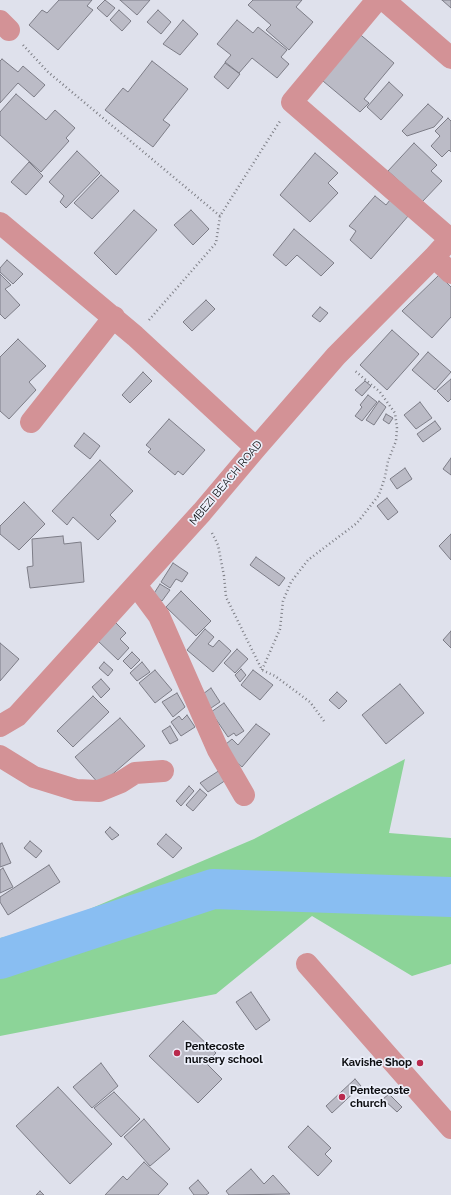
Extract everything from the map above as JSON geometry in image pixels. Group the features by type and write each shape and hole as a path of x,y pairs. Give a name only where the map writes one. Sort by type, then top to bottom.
{"street":[{"path":"377,0 292,102 450,238"},
{"path":"384,0 451,58"},
{"path":"0,223 114,317 256,448"},
{"name":"MBEZI BEACH ROAD","path":"0,726 17,716 202,512 336,356 434,257 450,238"},
{"path":"434,257 451,273"},
{"path":"31,422 114,317"},
{"path":"136,585 159,616 218,750 244,795"},
{"path":"0,756 34,777 76,790 99,791 121,782 135,773 164,771"},
{"path":"307,964 451,1128"}],"path":[{"path":"4,26 48,72 220,216"},
{"path":"135,336 216,243 220,216 292,102"},
{"path":"262,670 280,628 283,601 291,582 308,560 356,523 374,502 379,495 388,461 396,441 398,428 395,413 380,392 336,356"},
{"path":"202,512 218,545 224,576 226,597 262,670 275,676 310,702 324,721"}],"green space":[{"path":"405,759 389,833 451,838 451,964 412,976 312,916 216,994 0,1036 0,938 45,928 254,839"}],"building":[{"path":"59,0 92,0 87,6 93,10 58,50 29,25 42,10 47,13"},
{"path":"105,0 115,8 107,17 97,8"},
{"path":"120,0 150,0 137,15"},
{"path":"253,0 302,0 296,7 313,22 289,50 266,30 271,25 248,5"},
{"path":"442,0 451,0 451,8"},
{"path":"119,10 131,21 122,31 110,20"},
{"path":"158,10 171,22 161,34 147,22"},
{"path":"183,20 198,34 180,55 163,44"},
{"path":"237,20 253,33 258,27 287,50 281,57 289,64 277,78 252,58 239,73 225,62 231,55 217,44"},
{"path":"356,31 394,63 364,99 369,103 360,112 317,76"},
{"path":"2,59 18,72 23,66 45,85 34,97 18,83 0,103 0,61"},
{"path":"152,61 188,89 163,120 170,125 153,147 105,110 123,88 128,92"},
{"path":"225,63 240,74 228,89 214,77"},
{"path":"389,82 403,95 381,120 367,107"},
{"path":"16,94 46,120 55,110 75,128 66,138 69,141 41,172 0,135 0,112"},
{"path":"428,104 443,117 434,127 407,136 402,131"},
{"path":"448,118 451,121 451,152 449,150 442,157 431,146 440,136 435,131"},
{"path":"414,143 437,165 431,171 442,181 422,202 388,171"},
{"path":"77,151 100,173 66,208 60,202 64,196 49,182"},
{"path":"315,153 338,173 328,183 338,193 310,222 280,195"},
{"path":"29,162 43,176 26,195 11,182"},
{"path":"101,175 119,191 92,219 74,203"},
{"path":"375,196 386,205 390,200 409,215 371,259 350,240 356,231 349,226"},
{"path":"134,210 157,230 116,275 94,253"},
{"path":"191,210 209,229 193,245 174,225"},
{"path":"294,229 334,263 321,276 297,255 286,266 273,255"},
{"path":"7,260 23,274 13,284 0,272 0,268"},
{"path":"0,274 11,285 5,289 20,305 5,319 0,314"},
{"path":"439,275 451,287 451,317 432,338 402,311"},
{"path":"206,300 215,309 192,331 183,322"},
{"path":"320,307 328,313 320,322 312,316"},
{"path":"392,330 419,354 387,390 360,365"},
{"path":"18,339 46,366 29,382 36,390 9,419 0,411 0,357"},
{"path":"428,352 451,372 435,390 412,370"},
{"path":"143,372 152,381 130,403 122,395"},
{"path":"451,379 451,399 448,402 437,391"},
{"path":"365,381 371,386 362,396 355,390"},
{"path":"368,395 377,402 362,421 355,416 362,407 360,405"},
{"path":"379,401 386,407 374,425 366,420"},
{"path":"420,402 432,418 416,429 404,415"},
{"path":"386,414 393,418 389,424 383,420"},
{"path":"169,419 205,450 183,475 178,471 175,475 148,452 151,449 146,445"},
{"path":"435,421 441,429 423,442 417,434"},
{"path":"84,433 100,446 90,459 74,446"},
{"path":"451,458 451,475 443,469"},
{"path":"100,460 133,491 110,515 116,521 98,540 73,517 67,525 52,511"},
{"path":"405,468 412,479 397,489 390,479"},
{"path":"387,498 398,512 388,520 377,506"},
{"path":"24,502 45,524 19,550 0,534 0,526"},
{"path":"451,534 451,560 439,546"},
{"path":"63,536 64,544 81,542 84,582 30,588 27,567 33,566 32,539"},
{"path":"256,557 285,578 279,586 250,565"},
{"path":"173,563 188,573 182,582 176,579 170,588 161,582"},
{"path":"160,584 170,590 162,601 153,595"},
{"path":"181,591 211,621 196,636 166,607"},
{"path":"115,622 126,633 120,639 129,648 118,660 97,640"},
{"path":"205,629 214,637 208,644 213,647 219,640 231,651 213,672 187,650"},
{"path":"451,631 451,648 443,640"},
{"path":"0,643 19,659 0,681"},
{"path":"237,649 248,659 235,673 224,663"},
{"path":"132,652 140,660 131,669 123,661"},
{"path":"104,662 113,670 108,676 99,668"},
{"path":"142,662 150,672 137,681 130,673"},
{"path":"241,669 246,675 240,682 235,675"},
{"path":"155,670 172,690 155,703 139,683"},
{"path":"253,670 273,685 260,700 241,685"},
{"path":"101,679 110,689 101,698 92,687"},
{"path":"400,684 424,713 386,744 362,715"},
{"path":"211,688 220,702 208,710 199,697"},
{"path":"337,692 347,701 339,709 329,700"},
{"path":"177,693 185,707 173,717 162,702"},
{"path":"93,696 109,712 73,747 57,731"},
{"path":"224,703 244,731 236,736 234,733 228,737 211,712"},
{"path":"187,715 195,727 181,736 171,722 179,716 182,720"},
{"path":"120,718 145,746 100,785 75,757"},
{"path":"256,724 270,734 242,767 220,749 232,739 238,745"},
{"path":"170,726 178,740 170,744 162,731"},
{"path":"220,770 226,780 208,792 200,783"},
{"path":"189,786 194,791 181,806 176,801"},
{"path":"200,789 207,795 193,811 186,805"},
{"path":"110,827 119,835 112,840 105,832"},
{"path":"166,834 182,848 173,858 157,844"},
{"path":"30,841 42,851 36,858 24,848"},
{"path":"2,843 11,863 0,867 0,844"},
{"path":"49,865 60,882 8,915 0,902 0,897"},
{"path":"3,868 13,887 0,893 0,870"},
{"path":"251,992 270,1020 256,1030 236,1002"},
{"path":"183,1021 216,1053 206,1063 222,1079 198,1103 149,1056"},
{"path":"101,1063 118,1086 92,1108 73,1087"},
{"path":"355,1079 361,1086 332,1113 326,1106"},
{"path":"58,1087 112,1144 70,1184 16,1126"},
{"path":"114,1092 140,1119 121,1137 94,1108"},
{"path":"389,1094 402,1107 397,1112 383,1099"},
{"path":"144,1119 170,1149 150,1166 124,1137"},
{"path":"308,1126 331,1148 325,1154 332,1161 318,1176 288,1147"},
{"path":"144,1162 168,1184 158,1195 105,1195 123,1176 127,1180"},
{"path":"251,1169 264,1184 273,1175 290,1194 229,1195 226,1191"},
{"path":"198,1180 209,1193 206,1195 194,1195 189,1188"},
{"path":"40,1191 44,1195 36,1195"}],"waterway":[{"path":"0,959 213,889 451,897"}],"place":[{"name":"Pentecoste nursery school","path":"177,1053"},
{"name":"Kavishe Shop","path":"420,1063"},
{"name":"Pentecoste church","path":"342,1097"}]}
